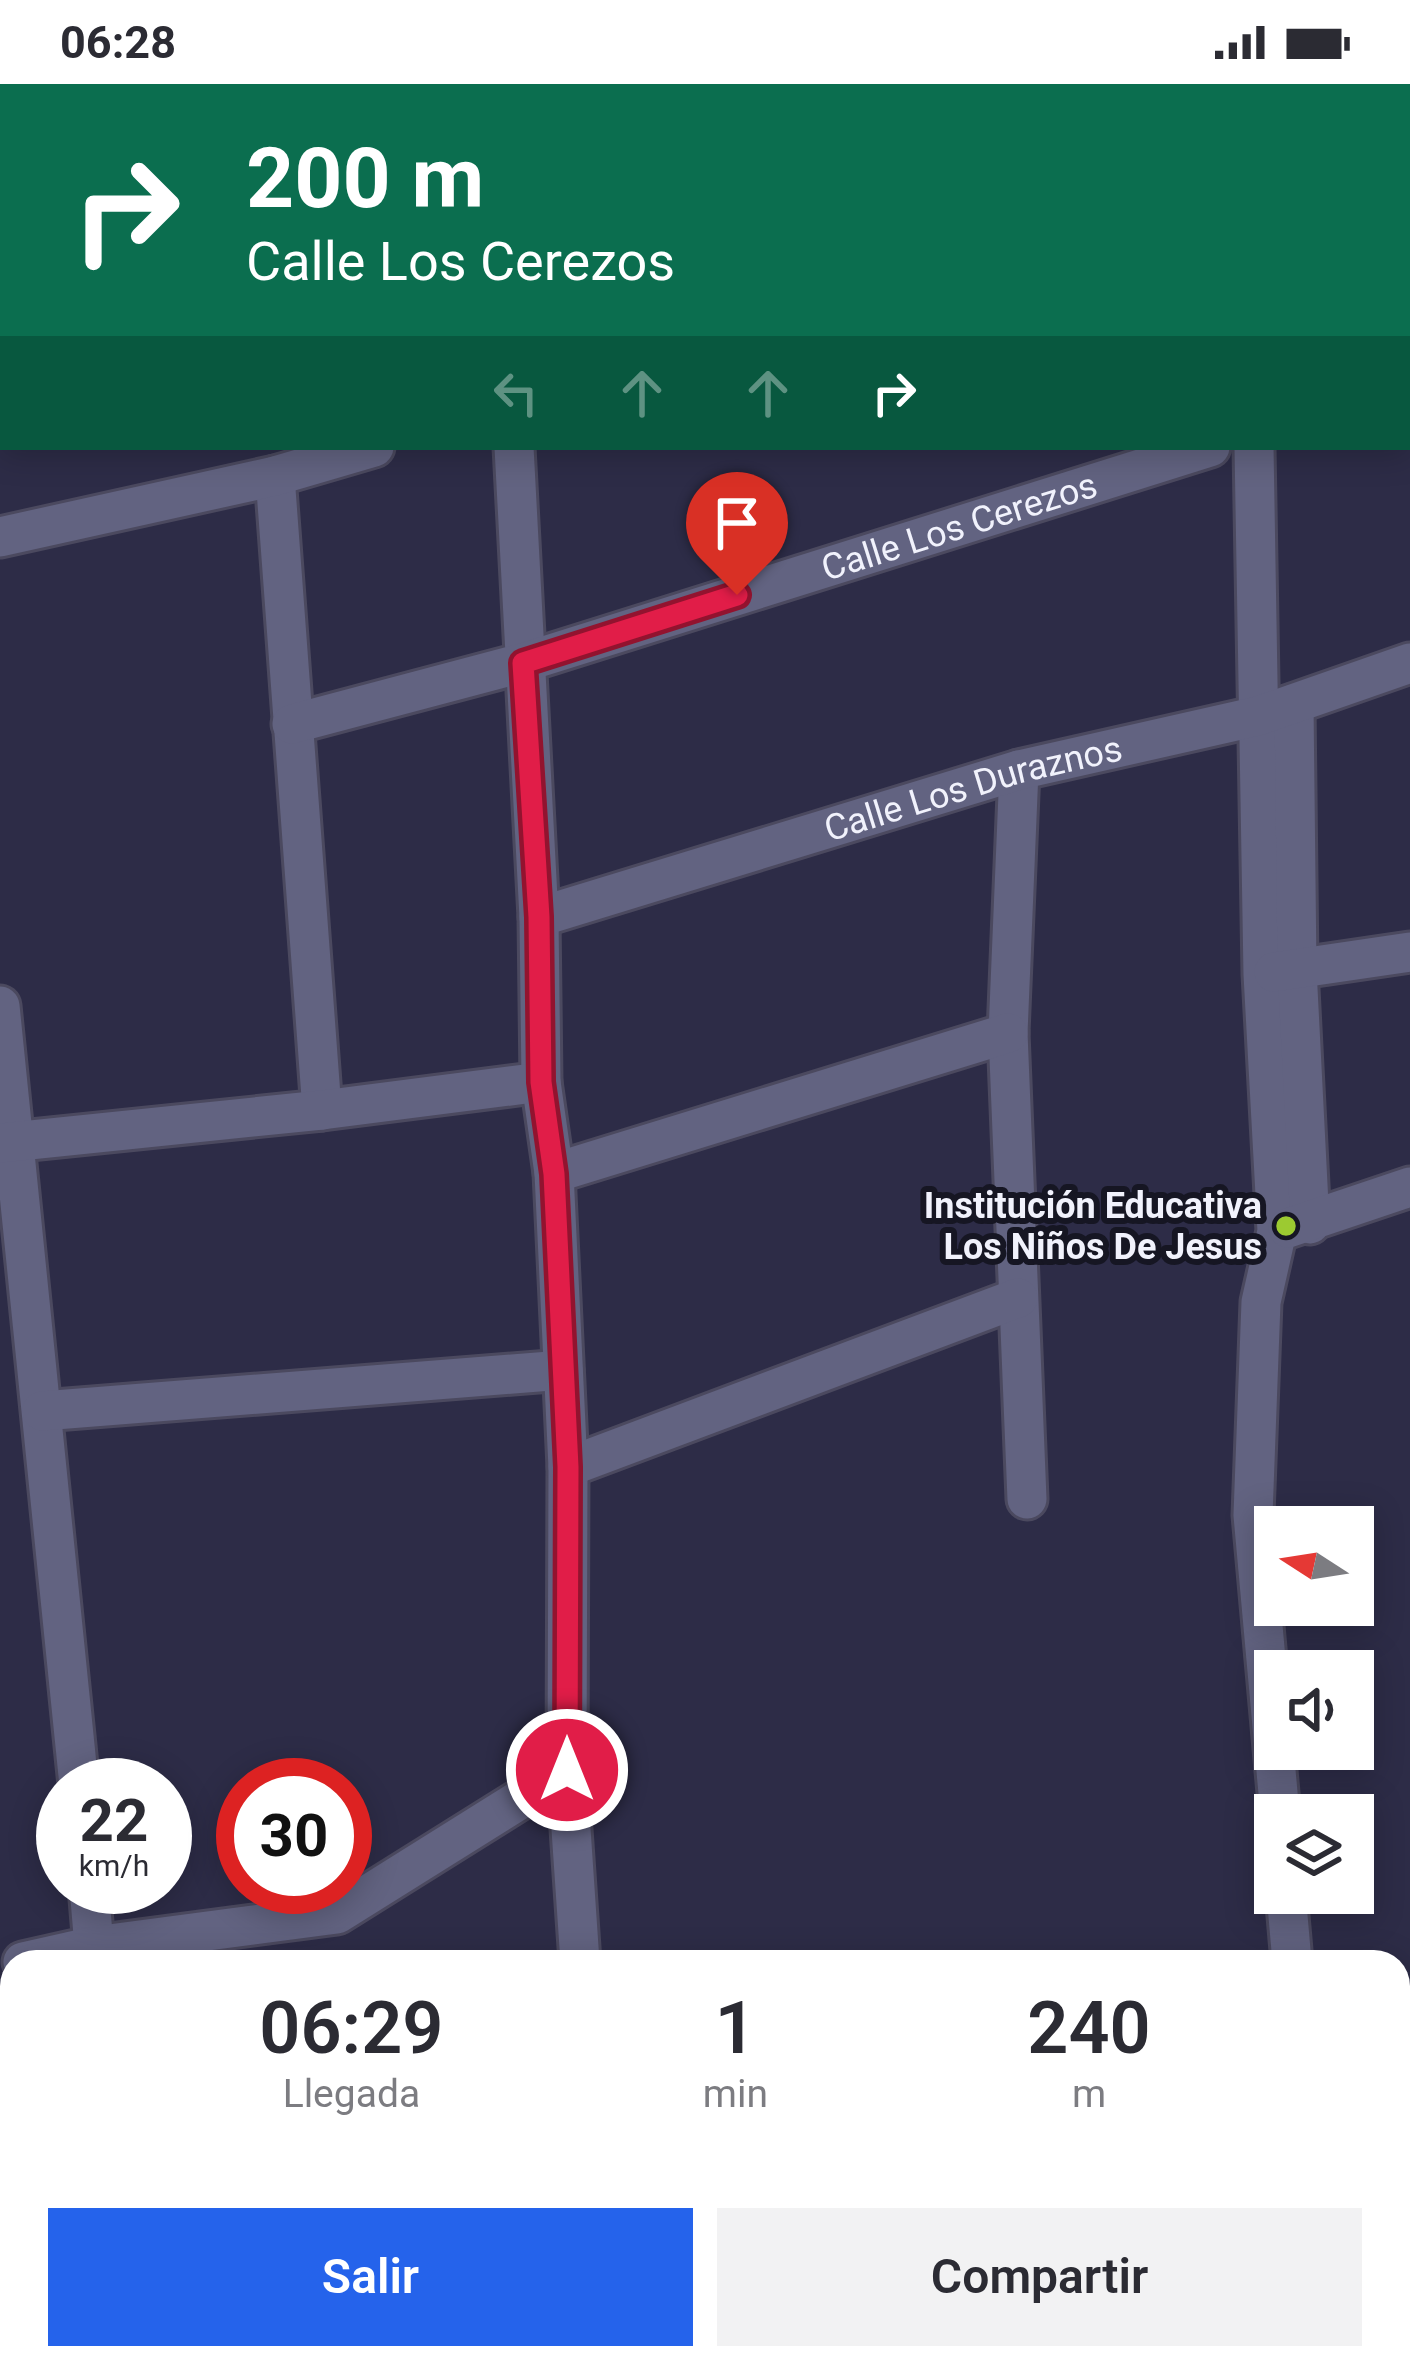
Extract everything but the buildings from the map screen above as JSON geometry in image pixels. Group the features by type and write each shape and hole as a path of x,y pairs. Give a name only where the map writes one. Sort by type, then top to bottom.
{"street":[{"path":"0,536 275,476 364,450"},
{"path":"514,450 539,917 541,1082 554,1174 568,1467 567,1770 579,1950"},
{"name":"Calle Los Cerezos","path":"292,724 523,663 1200,450"},
{"path":"1254,450 1276,710 1280,971 1293,1227 1261,1302 1253,1515 1278,1794"},
{"path":"275,476 322,1110"},
{"name":"Calle Los Duraznos","path":"539,917 1019,770 1276,710 1410,662"},
{"path":"1019,770 1008,1033 1027,1499"},
{"path":"1280,971 1410,952"},
{"path":"0,1006 6,1143 42,1411 76,1758"},
{"path":"554,1174 1008,1033"},
{"path":"6,1143 541,1082"},
{"path":"1293,1227 1410,1186"},
{"path":"568,1467 1018,1298"},
{"path":"42,1411 563,1370"},
{"path":"76,1950 337,1914 567,1770"},
{"path":"91,1914 94,1946"},
{"path":"1288,1914 1291,1950"}],"place":[{"name":"Institución Educativa Los Niños De Jesus","path":"1286,1226"}],"route":[{"path":"567,1770 568,1467 554,1174 541,1082 539,917 523,663 737,595"}]}
